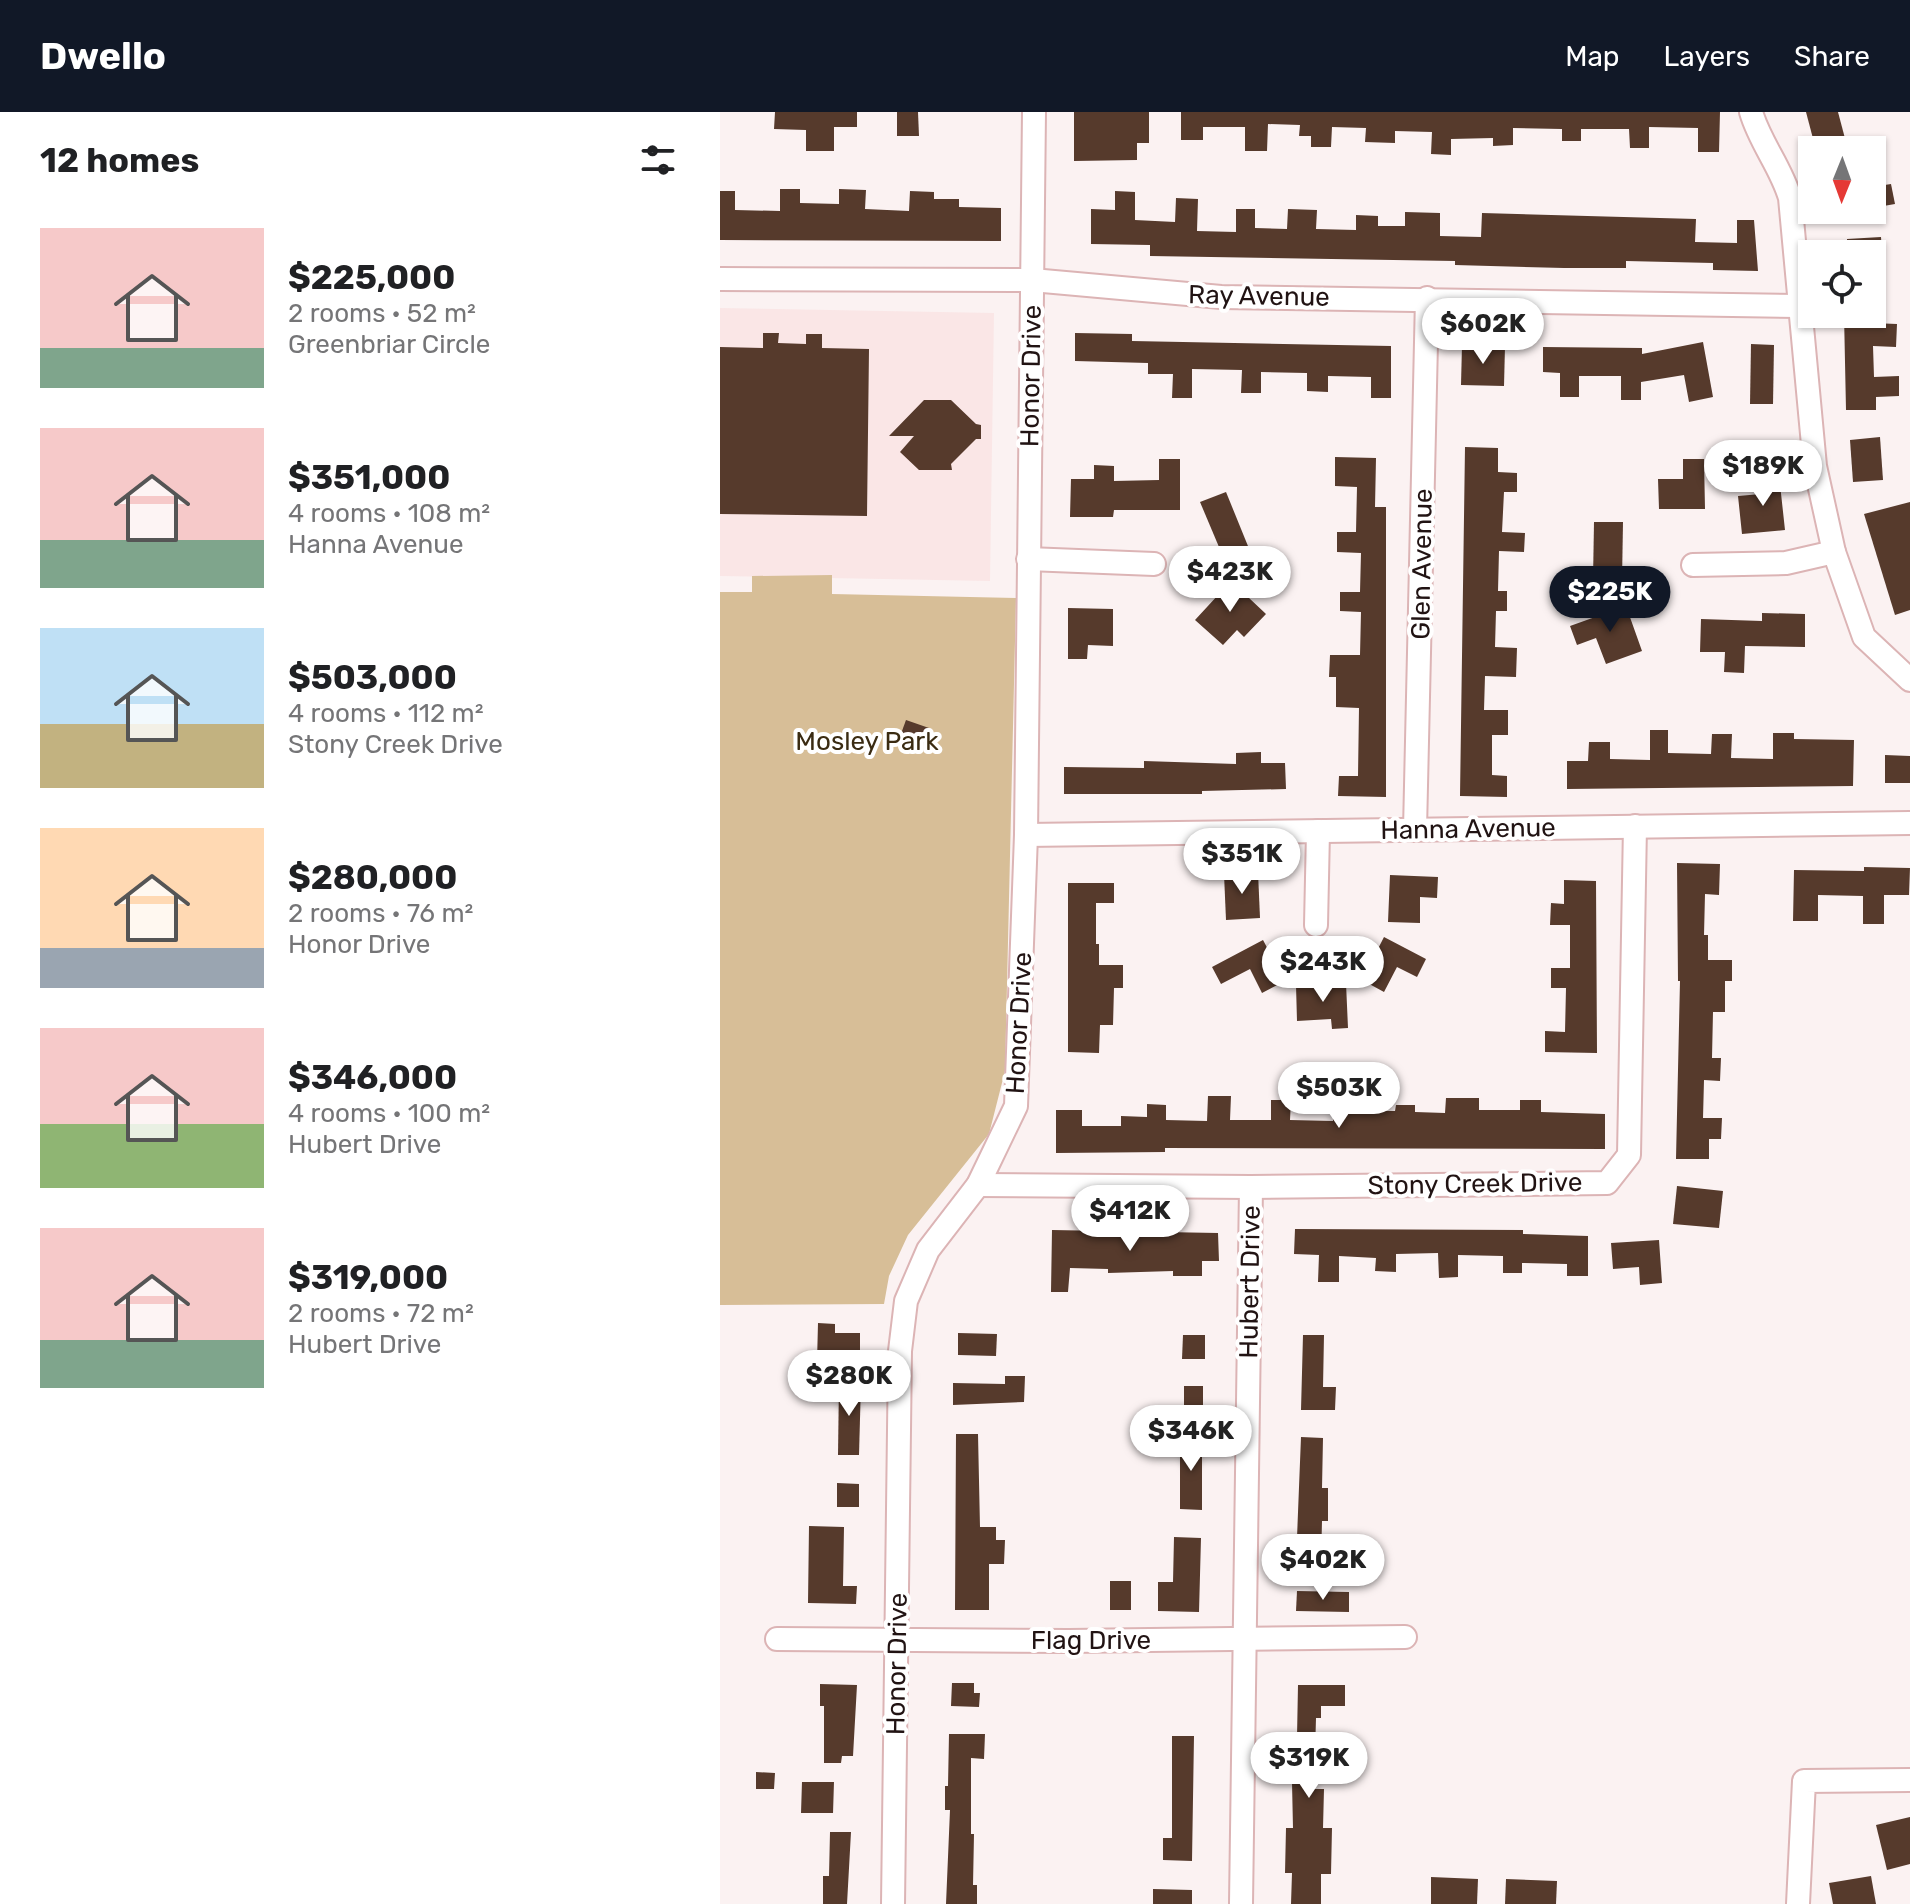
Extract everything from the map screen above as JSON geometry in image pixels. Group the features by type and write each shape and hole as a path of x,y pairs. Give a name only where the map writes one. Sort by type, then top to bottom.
{"street":[{"name":"Honor Drive","path":"893,1904 900,1351 906,1301 928,1250 978,1185 1016,1106 1026,835 1034,112"},
{"path":"1751,112 1757,134 1785,181 1790,198 1798,294"},
{"name":"Ray Avenue","path":"720,279 1032,280 1221,297 1798,306"},
{"name":"Glen Avenue","path":"1415,830 1427,298"},
{"path":"1801,328 1815,466 1834,552 1864,637 1895,670 1910,680"},
{"path":"1693,565 1786,563 1834,552"},
{"path":"1028,559 1154,564"},
{"name":"Hanna Avenue","path":"1026,835 1910,823"},
{"name":"Stony Creek Drive","path":"978,1185 1251,1187 1607,1183 1629,1155 1635,826"},
{"path":"1316,925 1318,831"},
{"name":"Hubert Drive","path":"1241,1904 1251,1187"},
{"name":"Flag Drive","path":"777,1639 1405,1637"},
{"path":"1798,1904 1804,1781 1910,1780"}],"shaded area":[{"path":"720,308 994,313 990,581 720,576"}],"green space":[{"name":"Mosley Park","path":"832,575 832,594 1016,598 1005,1071 989,1134 908,1235 889,1276 884,1304 720,1305 720,592 752,592 752,576"}],"building":[{"path":"775,112 857,112 857,127 834,127 834,151 806,151 806,130 774,129"},
{"path":"897,112 918,112 919,136 897,136"},
{"path":"1074,112 1149,112 1149,143 1137,143 1137,160 1074,161"},
{"path":"1181,112 1720,112 1719,152 1698,152 1698,128 1649,127 1649,148 1630,148 1629,129 1581,129 1581,141 1562,141 1562,129 1513,128 1513,145 1493,146 1493,138 1451,139 1451,155 1431,154 1432,132 1395,131 1395,143 1365,142 1366,128 1332,127 1331,147 1311,147 1311,136 1299,136 1300,125 1268,124 1267,151 1245,151 1245,127 1203,127 1203,140 1181,140"},
{"path":"1806,112 1838,112 1844,136 1812,136"},
{"path":"1891,184 1895,204 1886,206 1886,185"},
{"path":"780,189 800,189 800,203 839,204 839,189 866,190 865,209 909,211 910,191 934,192 934,199 959,199 959,207 1001,208 1001,241 720,240 720,191 735,191 735,210 780,211"},
{"path":"1115,191 1135,192 1135,220 1175,222 1176,198 1198,199 1197,231 1236,232 1236,209 1255,209 1255,228 1287,229 1288,209 1317,210 1316,229 1356,230 1356,215 1378,216 1378,226 1405,226 1405,212 1440,213 1440,236 1481,237 1482,213 1696,219 1695,242 1737,243 1737,220 1754,220 1758,271 1713,270 1713,263 1626,261 1626,268 1564,268 1455,265 1455,261 1150,256 1150,245 1091,244 1091,209 1115,210"},
{"path":"1881,237 1881,240 1847,240"},
{"path":"1886,324 1897,324 1896,347 1873,346 1874,377 1899,376 1899,396 1876,397 1876,410 1846,410 1844,328 1886,328"},
{"path":"763,333 779,333 778,343 806,344 806,334 822,334 822,348 869,349 867,516 720,514 720,347 763,348"},
{"path":"1075,333 1132,334 1132,341 1391,346 1391,398 1371,398 1371,377 1328,376 1328,392 1307,391 1307,373 1261,372 1261,393 1241,393 1242,370 1192,369 1192,398 1172,398 1173,374 1148,374 1148,363 1075,361"},
{"path":"1703,342 1713,397 1689,402 1684,375 1641,382 1641,400 1621,400 1621,376 1579,376 1579,397 1560,397 1560,373 1543,372 1543,347 1642,348 1642,354"},
{"path":"1751,344 1774,345 1773,404 1750,404"},
{"path":"1462,345 1505,346 1504,386 1461,385"},
{"path":"924,400 951,400 976,424 981,425 981,439 976,439 951,464 952,470 919,470 900,452 914,436 889,436"},
{"path":"1880,437 1883,480 1853,482 1850,440"},
{"path":"1465,447 1498,448 1498,472 1517,473 1517,492 1504,492 1502,532 1525,533 1524,552 1499,551 1498,591 1507,591 1507,611 1496,611 1495,647 1517,648 1516,677 1485,676 1484,710 1508,710 1508,735 1492,735 1492,775 1507,776 1507,797 1460,796"},
{"path":"1335,457 1376,458 1375,507 1386,507 1386,797 1338,796 1339,776 1358,776 1359,708 1336,707 1336,677 1329,677 1330,655 1360,655 1361,612 1340,611 1340,592 1360,592 1361,553 1337,552 1337,532 1356,532 1357,487 1335,486"},
{"path":"1159,459 1180,459 1180,510 1114,510 1113,517 1070,517 1071,479 1094,479 1094,465 1114,466 1114,481 1159,480"},
{"path":"1683,459 1704,459 1705,509 1659,509 1658,479 1683,479"},
{"path":"1779,475 1785,530 1742,534 1738,496 1761,494 1759,477"},
{"path":"1226,492 1252,556 1227,566 1200,502"},
{"path":"1910,502 1910,610 1895,615 1864,514"},
{"path":"1594,522 1623,522 1622,581 1593,580"},
{"path":"1231,581 1266,614 1244,637 1237,630 1223,645 1195,620"},
{"path":"1626,606 1642,651 1606,664 1596,638 1577,645 1570,626"},
{"path":"1068,608 1113,609 1113,646 1088,645 1087,659 1068,659"},
{"path":"1762,613 1805,614 1805,647 1745,646 1744,673 1724,672 1725,652 1700,652 1701,619 1762,621"},
{"path":"906,720 929,728 921,750 898,742"},
{"path":"1650,730 1668,730 1668,753 1711,754 1712,734 1732,734 1731,758 1773,759 1773,733 1794,733 1794,739 1854,740 1853,786 1567,789 1567,761 1588,761 1589,742 1610,742 1610,759 1650,760"},
{"path":"1261,752 1261,763 1285,763 1286,789 1202,791 1202,794 1064,794 1064,767 1144,768 1144,761 1236,764 1236,753"},
{"path":"1885,755 1910,756 1910,783 1885,783"},
{"path":"1677,863 1720,864 1719,895 1705,894 1704,935 1708,935 1708,960 1732,960 1732,981 1725,981 1725,1012 1713,1012 1712,1058 1721,1058 1720,1081 1704,1080 1703,1118 1722,1118 1721,1139 1709,1139 1709,1159 1676,1159 1680,981"},
{"path":"1864,867 1910,868 1909,895 1884,895 1884,924 1863,924 1863,896 1818,895 1818,921 1793,921 1794,870 1864,871"},
{"path":"1258,872 1260,918 1226,920 1224,874"},
{"path":"1390,875 1438,877 1437,898 1420,897 1420,923 1388,922"},
{"path":"1564,880 1596,881 1597,1053 1545,1052 1545,1031 1565,1032 1566,988 1551,988 1551,968 1570,968 1570,925 1550,925 1551,903 1564,904"},
{"path":"1068,883 1114,883 1114,903 1096,903 1096,944 1099,944 1099,965 1123,965 1123,988 1114,988 1113,1025 1100,1025 1099,1053 1068,1052"},
{"path":"1384,937 1426,959 1417,977 1397,967 1384,992 1362,980"},
{"path":"1263,940 1285,981 1262,993 1250,969 1221,984 1212,967"},
{"path":"1346,983 1348,1028 1332,1029 1331,1019 1297,1021 1296,985"},
{"path":"1208,1096 1231,1096 1230,1120 1271,1120 1271,1100 1291,1100 1290,1120 1333,1121 1334,1103 1353,1104 1353,1111 1395,1111 1396,1105 1415,1105 1415,1112 1445,1113 1446,1098 1479,1098 1479,1110 1520,1110 1520,1100 1541,1100 1541,1112 1605,1114 1605,1149 1165,1148 1165,1152 1056,1153 1056,1110 1082,1110 1082,1126 1121,1126 1121,1116 1147,1117 1147,1104 1166,1105 1166,1120 1207,1121"},
{"path":"1677,1186 1723,1191 1719,1228 1673,1224"},
{"path":"1295,1229 1523,1230 1523,1234 1588,1236 1588,1276 1567,1276 1567,1264 1522,1263 1522,1273 1503,1273 1503,1256 1458,1255 1458,1277 1439,1278 1438,1253 1396,1254 1396,1272 1375,1271 1376,1258 1339,1256 1339,1282 1318,1282 1319,1255 1294,1254"},
{"path":"1052,1230 1218,1233 1219,1261 1202,1261 1202,1276 1173,1276 1173,1271 1108,1273 1108,1269 1070,1268 1068,1292 1051,1292"},
{"path":"1659,1240 1662,1283 1640,1285 1639,1267 1613,1269 1611,1243"},
{"path":"818,1323 835,1324 835,1333 860,1333 860,1353 838,1353 838,1363 817,1362"},
{"path":"958,1333 997,1334 996,1356 958,1355"},
{"path":"1183,1335 1205,1335 1205,1359 1182,1359"},
{"path":"1303,1335 1324,1335 1323,1387 1336,1387 1335,1410 1301,1410"},
{"path":"1005,1376 1025,1376 1024,1402 953,1405 953,1383 1005,1384"},
{"path":"839,1382 861,1382 859,1455 838,1455"},
{"path":"1184,1386 1203,1386 1203,1408 1184,1408"},
{"path":"956,1434 978,1434 980,1527 996,1527 996,1540 1005,1540 1004,1564 989,1564 989,1610 955,1610"},
{"path":"1180,1436 1202,1436 1202,1510 1180,1509"},
{"path":"1301,1437 1323,1438 1322,1488 1328,1488 1328,1521 1322,1521 1321,1563 1296,1563"},
{"path":"837,1483 859,1484 859,1507 837,1507"},
{"path":"809,1526 844,1527 843,1586 857,1586 856,1604 808,1603"},
{"path":"1174,1537 1201,1538 1199,1612 1158,1611 1158,1582 1173,1582"},
{"path":"1110,1581 1131,1581 1131,1610 1110,1610"},
{"path":"1297,1591 1349,1592 1349,1612 1296,1611"},
{"path":"952,1683 974,1683 974,1693 980,1693 979,1707 951,1706"},
{"path":"820,1684 857,1685 853,1756 842,1756 841,1763 824,1763 824,1706 820,1706"},
{"path":"1298,1685 1345,1685 1345,1706 1321,1706 1321,1718 1316,1718 1314,1789 1324,1789 1323,1828 1332,1828 1331,1874 1321,1874 1321,1904 1291,1904 1292,1873 1285,1873 1286,1828 1293,1828 1291,1737 1297,1737"},
{"path":"949,1734 985,1734 984,1759 971,1758 973,1885 977,1885 977,1904 946,1904 950,1810 945,1810 945,1786 948,1786"},
{"path":"1172,1736 1194,1736 1192,1861 1163,1860 1163,1838 1172,1838"},
{"path":"756,1772 775,1773 774,1789 756,1789"},
{"path":"802,1782 834,1782 833,1813 801,1813"},
{"path":"1910,1817 1910,1864 1887,1870 1876,1825"},
{"path":"830,1832 851,1832 847,1904 823,1904 823,1876 829,1876"},
{"path":"1871,1876 1876,1904 1833,1904 1829,1883"},
{"path":"1431,1877 1478,1879 1477,1904 1431,1904"},
{"path":"1506,1879 1557,1881 1556,1904 1505,1904"},
{"path":"1153,1889 1192,1890 1192,1904 1153,1904"}]}
